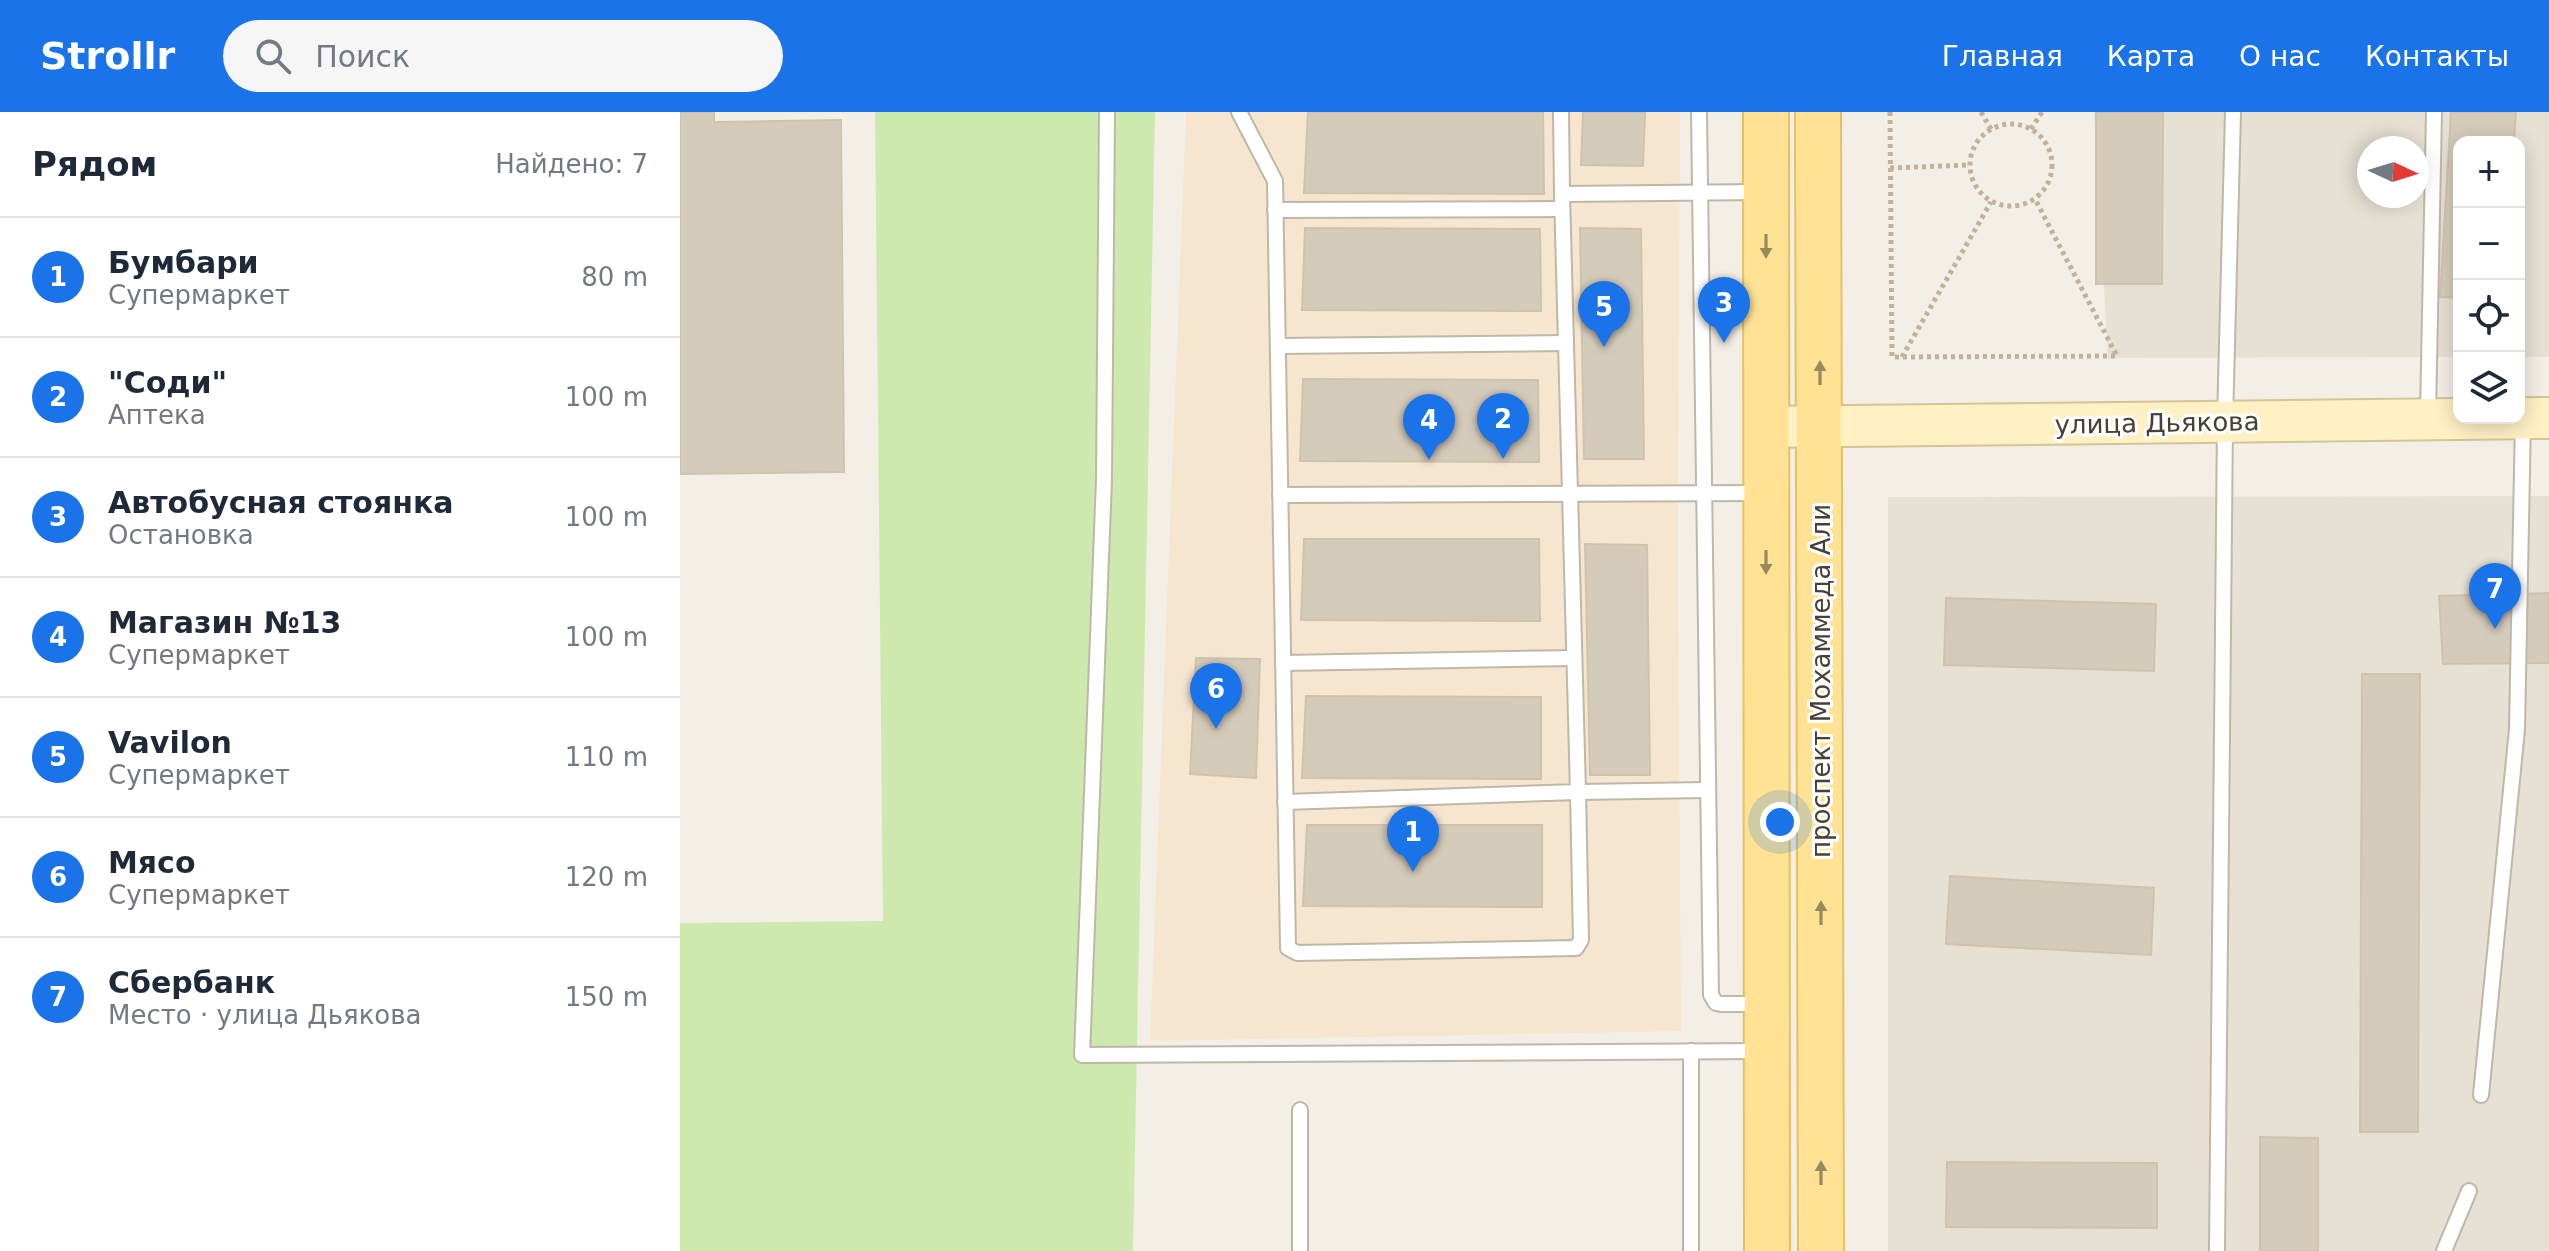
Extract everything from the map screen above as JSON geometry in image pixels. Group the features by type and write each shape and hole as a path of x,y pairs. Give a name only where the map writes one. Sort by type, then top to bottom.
{"main road":[{"name":"проспект Мохаммеда Али","path":"1766,112 1767,1251"},
{"name":"проспект Мохаммеда Али","path":"1818,112 1821,1251"}],"street":[{"name":"улица Дьякова","path":"1766,427 2536,419"}],"lane":[{"path":"1107,112 1104,479 1082,1055 1767,1051"},
{"path":"1239,112 1273,177 1287,944 1292,952 1572,950 1580,945 1561,112"},
{"path":"1699,112 1711,995 1716,1003 1721,1004 1767,1004"},
{"path":"2217,1251 2225,422 2233,112"},
{"path":"2428,420 2434,112"},
{"path":"1562,194 1766,192"},
{"path":"1275,210 1562,209"},
{"path":"1278,346 1566,343"},
{"path":"2481,1095 2517,729 2536,419"},
{"path":"1280,495 1766,493"},
{"path":"1283,663 1574,658"},
{"path":"1285,802 1707,790"},
{"path":"1691,1051 1691,1251"},
{"path":"1300,1110 1300,1251"},
{"path":"2444,1251 2469,1191"}],"path":[{"path":"1890,112 1892,357 2117,356 2035,199"},
{"path":"1981,112 1991,129"},
{"path":"2031,129 2042,112"},
{"path":"2004,124 2031,129 2042,138 2049,150 2051,177 2035,199 2013,207 1991,202 1975,187 1969,165 1975,144 1991,129 2004,124"},
{"path":"1890,168 1969,165"},
{"path":"1902,357 1991,202"}],"shaded area":[{"path":"1186,112 1680,112 1678,545 1681,1031 1150,1041"},
{"path":"2094,112 2549,112 2549,357 2525,357 2525,136 2453,136 2453,357 2108,358"},
{"path":"2549,496 2549,1251 1888,1251 1888,497"}],"green space":[{"path":"875,112 1155,112 1133,1251 680,1251 680,923 883,921"}],"building":[{"path":"680,112 714,112 714,122 841,120 844,472 680,474"},
{"path":"1308,112 1543,112 1544,194 1304,193"},
{"path":"1583,112 1645,112 1643,166 1581,165"},
{"path":"2096,112 2163,112 2162,284 2096,284"},
{"path":"2451,112 2516,112 2514,136 2453,136 2453,298 2440,297"},
{"path":"1305,228 1540,229 1541,311 1302,310"},
{"path":"1580,228 1641,229 1644,459 1584,459"},
{"path":"1303,379 1538,380 1539,462 1300,461"},
{"path":"1304,539 1539,539 1540,621 1301,620"},
{"path":"1585,544 1647,545 1650,775 1590,775"},
{"path":"2549,593 2549,663 2443,664 2439,596"},
{"path":"1946,598 2156,604 2154,671 1944,665"},
{"path":"1196,658 1260,659 1256,778 1190,774"},
{"path":"2362,674 2420,674 2418,1132 2360,1132"},
{"path":"1306,696 1541,697 1541,779 1302,778"},
{"path":"1307,825 1542,825 1542,907 1303,906"},
{"path":"1950,876 2154,888 2151,955 1946,944"},
{"path":"2260,1137 2318,1138 2318,1251 2260,1251"},
{"path":"1947,1162 2157,1163 2157,1228 1946,1227"}],"place":[{"name":"Автобусная стоянка","path":"1724,343"},
{"name":"Vavilon","path":"1604,347"},
{"name":"\"Соди\"","path":"1503,459"},
{"name":"Магазин №13","path":"1429,460"},
{"name":"Сбербанк","path":"2495,629"},
{"name":"Мясо","path":"1216,729"},
{"name":"Бумбари","path":"1413,872"}]}
